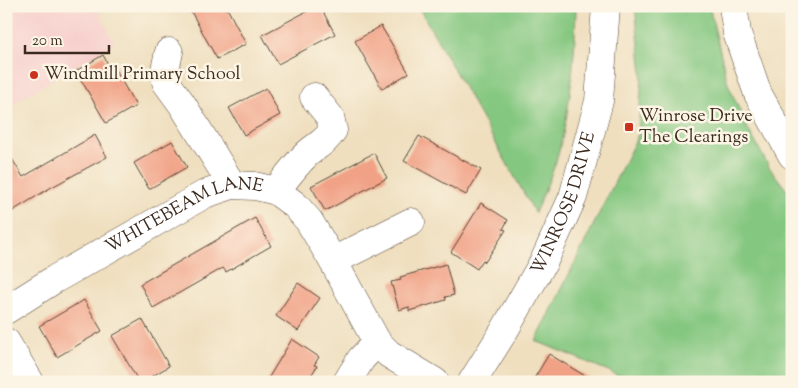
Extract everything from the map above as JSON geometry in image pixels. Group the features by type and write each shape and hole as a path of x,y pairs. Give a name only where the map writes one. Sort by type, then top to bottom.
{"street":[{"name":"WINROSE DRIVE","path":"472,382 544,261 574,197 599,101 606,6"},
{"path":"733,6 737,33 758,94 792,154"},
{"path":"169,52 165,70 166,82 182,104 232,185"},
{"path":"276,191 292,168 309,152 326,141 333,130 330,117 314,96"},
{"name":"WHITEBEAM LANE","path":"6,310 55,279 205,194 232,185 255,186 276,191 295,205 309,221 333,260 377,342 389,354 435,382"},
{"path":"333,260 411,222"},
{"path":"6,342 30,382"},
{"path":"347,382 361,359 377,342"}],"shaded area":[{"name":"Windmill Primary School","path":"6,6 95,6 115,43 6,107"}],"green space":[{"path":"418,6 576,6 575,44 566,118 556,162 535,213"},
{"path":"635,6 709,6 728,84 747,127 769,167 792,197 792,382 628,382 611,372 536,341 638,135 642,74"}],"building":[{"path":"188,6 226,6 246,44 217,59"},
{"path":"320,6 335,34 278,64 262,35"},
{"path":"381,26 409,73 382,89 355,41"},
{"path":"103,55 109,66 112,64 136,106 106,123 76,71"},
{"path":"266,88 280,115 244,135 229,108"},
{"path":"95,135 107,157 50,188 6,215 6,149 23,177"},
{"path":"419,136 481,170 466,195 404,161"},
{"path":"172,141 187,167 149,189 134,163"},
{"path":"374,153 387,178 325,211 311,186"},
{"path":"481,203 508,220 503,229 506,230 485,262 483,260 477,269 451,252"},
{"path":"255,218 271,246 226,272 223,268 153,308 140,284"},
{"path":"446,264 454,295 445,297 446,300 409,311 409,307 399,310 391,282 401,280 400,277"},
{"path":"298,283 320,298 298,331 276,316"},
{"path":"84,300 102,331 57,357 39,326"},
{"path":"142,319 169,366 143,382 139,382 112,336"},
{"path":"292,339 319,357 314,365 317,366 307,382 266,382"},
{"path":"549,354 595,382 532,382"}],"place":[{"name":"Windmill Primary School","path":"34,75"},
{"name":"Winrose Drive The Clearings","path":"629,127"}]}
